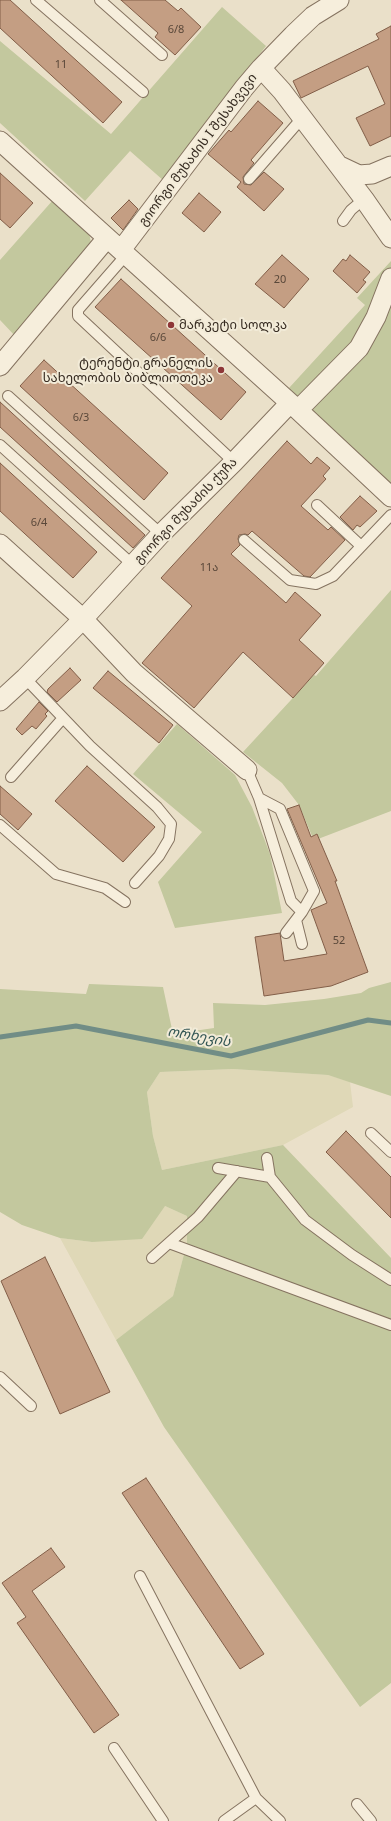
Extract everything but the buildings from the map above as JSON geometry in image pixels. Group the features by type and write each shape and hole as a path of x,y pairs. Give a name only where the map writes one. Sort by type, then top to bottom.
{"street":[{"path":"261,68 292,35 313,16 339,0"},
{"name":"გიორგი მუხაძის I შესახვევი","path":"124,253 244,88 261,68 282,91 364,198 391,238"},
{"path":"0,140 294,406 391,497"},
{"path":"338,165 359,175 372,174 391,166"},
{"path":"0,366 107,238"},
{"name":"გიორგი მუხაძის ქუჩა","path":"0,701 25,678 83,619 162,534 234,462 359,348 376,317 391,278"},
{"path":"0,544 83,619 134,673 247,770"}],"lane":[{"path":"36,0 143,92"},
{"path":"100,0 162,55"},
{"path":"249,179 302,118"},
{"path":"343,221 364,198"},
{"path":"124,253 78,310 78,316 234,462"},
{"path":"8,396 162,534"},
{"path":"0,445 133,565"},
{"path":"317,505 361,546"},
{"path":"244,540 290,580 316,584 333,576 391,515"},
{"path":"25,678 90,746 157,807 171,824 169,839 159,856 135,884"},
{"path":"11,777 63,718"},
{"path":"247,770 259,798 291,901 299,916 302,944"},
{"path":"259,798 280,809 314,891 299,916 286,933"},
{"path":"0,825 56,874 105,888 125,902"},
{"path":"372,1133 391,1152"},
{"path":"267,1158 270,1177 305,1220 352,1255 391,1280"},
{"path":"218,1168 270,1177"},
{"path":"152,1258 198,1217 237,1171"},
{"path":"169,1243 391,1325"},
{"path":"0,1377 31,1406"},
{"path":"140,1576 256,1798 280,1821"},
{"path":"114,1748 163,1821"},
{"path":"224,1821 256,1798"},
{"path":"357,1804 371,1821"}],"shaded area":[{"path":"233,1069 328,1075 350,1082 353,1107 283,1145 162,1170 153,1136 147,1092 160,1072"},
{"path":"165,1206 187,1216 187,1243 173,1296 116,1340 60,1238 92,1242"}],"green space":[{"path":"222,7 266,46 164,181 130,151 85,201 0,123 0,41 111,134"},
{"path":"53,200 89,233 92,247 16,337 0,320 0,260"},
{"path":"391,261 391,485 306,406 289,388 365,305 357,298"},
{"path":"391,590 391,811 318,839 317,834 312,836 299,805 282,783 243,752 314,675 316,676"},
{"path":"177,724 235,775 252,807 270,854 282,913 175,928 158,882 202,832 133,774"},
{"path":"391,982 391,1096 328,1075 233,1069 160,1072 147,1092 153,1136 162,1170 283,1145 391,1258 391,1683 360,1707 164,1427 116,1340 173,1296 187,1243 187,1216 165,1206 142,1239 92,1242 60,1238 22,1225 0,1212 0,989 86,994 89,984 163,987 173,1034 214,1028 213,1003 265,1005 324,999 361,993 369,988"}],"waterway":[{"name":"ორხევის","path":"0,1037 76,1026 231,1056 368,1020 391,1023"}],"place":[{"name":"მარკეტი სოლკა","path":"171,325"},
{"name":"ტერენტი გრანელის სახელობის ბიბლიოთეკა","path":"221,370"}]}
